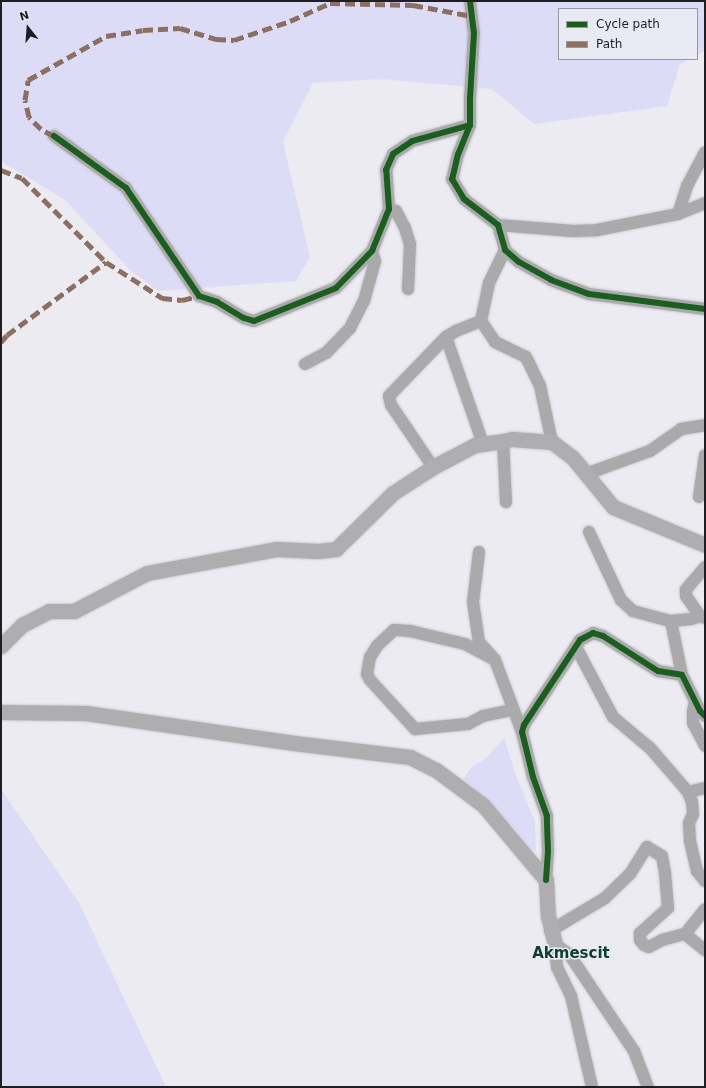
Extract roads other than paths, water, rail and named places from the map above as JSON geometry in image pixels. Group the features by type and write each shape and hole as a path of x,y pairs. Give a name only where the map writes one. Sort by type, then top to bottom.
{"main road":[{"path":"1,646 22,625 49,611 74,611 147,573 276,549 318,552 336,548 393,494 433,467 475,445 512,439 552,442 572,458 613,507 705,545"},
{"path":"1,712 86,713 294,743 410,757 436,770 483,805 546,880 552,937"}],"street":[{"path":"470,1 474,33 470,125 458,154 452,179 464,199 498,225 572,231 598,230 678,214 705,203"},
{"path":"54,136 126,188 199,296 217,302 244,318 254,321 336,288 372,251 389,209 386,170 392,154 412,141 470,125"},
{"path":"678,214 687,186 705,152"},
{"path":"389,209 396,211 405,228 410,244 408,289"},
{"path":"498,225 505,250 520,262 551,280 590,294 705,308"},
{"path":"505,250 489,283 481,322 495,342 526,357 540,386 552,442"},
{"path":"305,364 326,353 350,328 364,301 374,261 372,251"},
{"path":"433,467 391,405 389,396 446,337 456,331 481,322"},
{"path":"446,337 483,444"},
{"path":"586,474 650,451 681,429 705,425"},
{"path":"503,441 506,502"},
{"path":"699,497 705,455"},
{"path":"589,532 622,600 633,611 671,621 702,617 686,596 686,590 705,567"},
{"path":"479,552 473,602 479,642 495,660 512,710 522,732 533,777 546,816 548,851 546,880"},
{"path":"671,621 682,675 700,711 705,716"},
{"path":"495,660 466,644 410,631 394,630 377,646 370,657 367,674 370,680 415,729 468,724 483,716 512,710"},
{"path":"522,732 524,725 580,640 593,633 603,636 658,671 682,675"},
{"path":"576,647 613,717 650,748 688,792 692,802 693,814 689,822 690,841 697,871 705,881"},
{"path":"695,701 692,711 693,723 705,746"},
{"path":"688,792 705,788"},
{"path":"552,937 605,898 630,874 647,847 662,856 668,908 640,933 640,940 644,945 650,947 662,940 685,934 705,909"},
{"path":"685,934 705,950"},
{"path":"552,937 557,967 571,996 592,1087"},
{"path":"552,937 569,954 634,1051 648,1087"}],"district":[{"name":"Akmescit","path":"571,954"}]}
